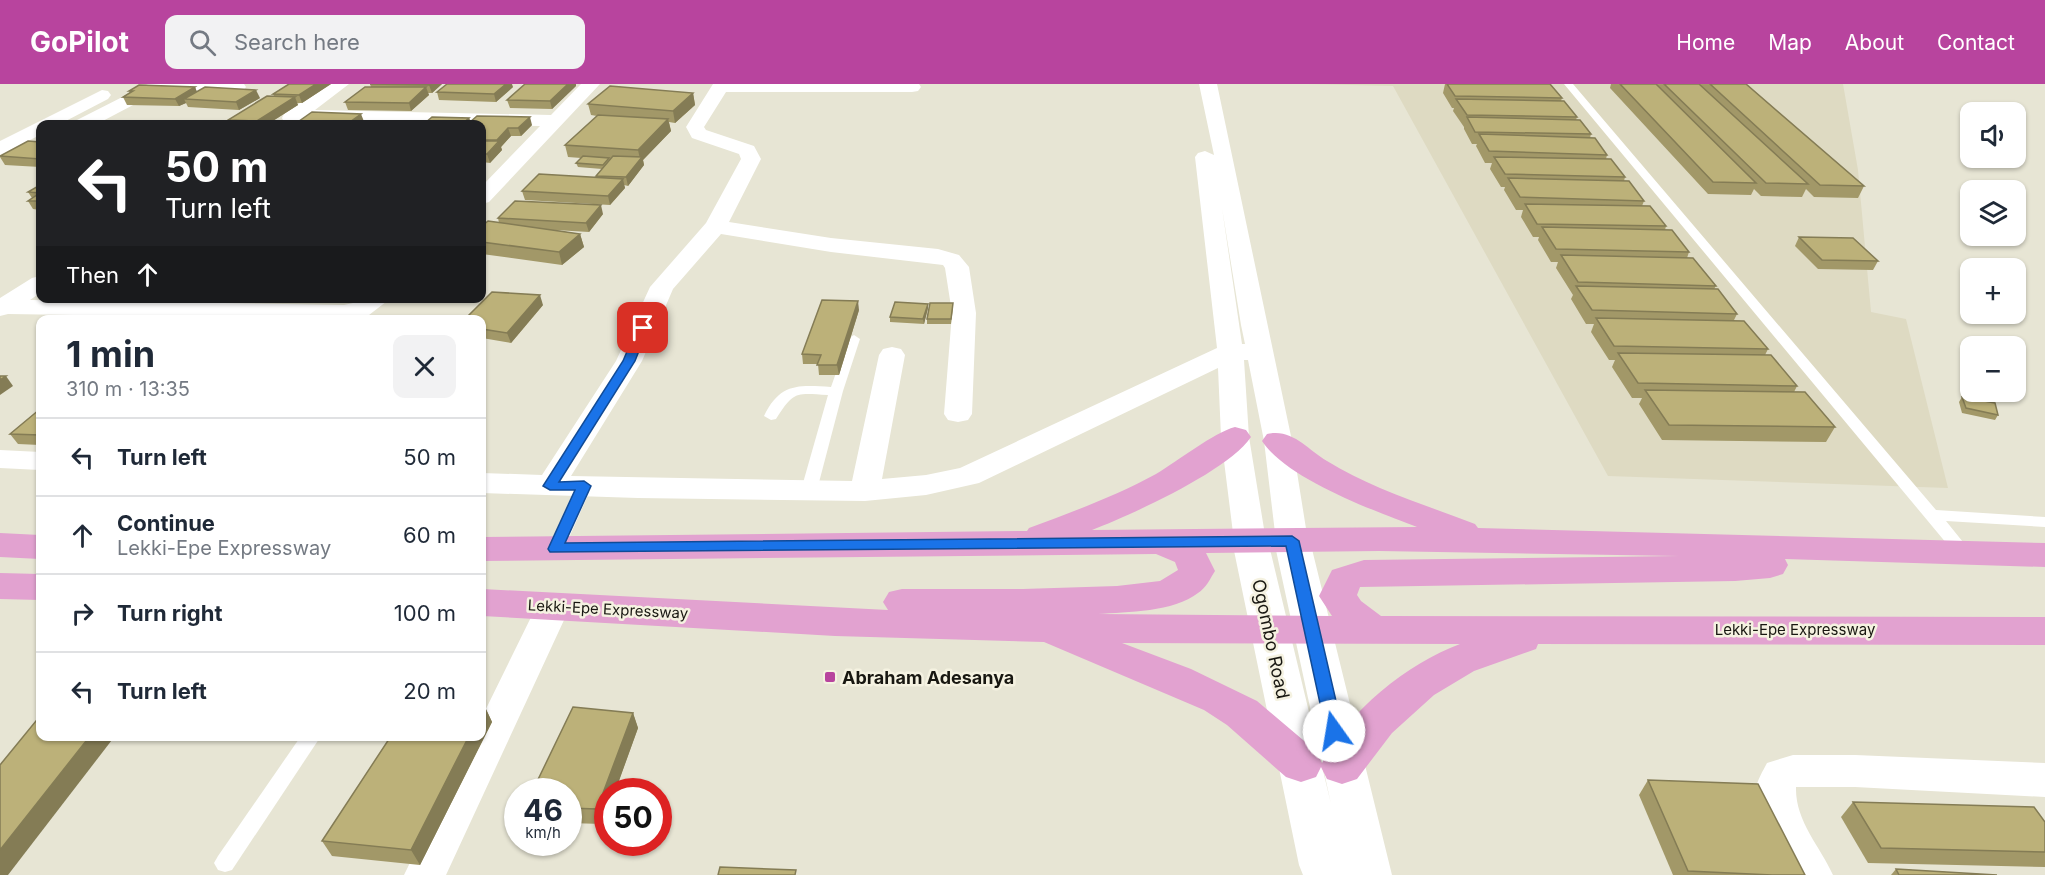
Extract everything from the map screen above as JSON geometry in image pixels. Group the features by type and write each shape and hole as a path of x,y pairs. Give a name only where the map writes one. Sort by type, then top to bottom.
{"highway":[{"path":"1017,545 1081,522 1154,490 1200,464 1235,437"},
{"path":"1278,441 1316,469 1371,497 1487,541"},
{"path":"486,549 1292,541 1579,541 2045,555"},
{"path":"670,612 732,601 1036,604 1125,599 1160,594 1182,586 1192,579 1197,571 1189,554 1164,543"},
{"path":"0,545 36,547"},
{"path":"1372,629 1348,611 1338,596 1345,579 1364,573 1735,568 1925,551"},
{"path":"0,586 36,587"},
{"name":"Lekki-Epe Expressway","path":"486,603 950,626 1311,631 1372,629 2045,631"},
{"path":"1041,627 1177,680 1218,699 1242,713 1301,764"},
{"path":"1342,766 1359,741 1418,684 1454,663 1546,631"}],"main road":[{"path":"1292,541 1342,766 1369,875"},
{"name":"Ogombo Road","path":"1250,542 1322,866 1328,875"}],"street":[{"path":"55,120 123,84"},
{"path":"288,120 340,84"},
{"path":"486,194 591,84"},
{"path":"1208,84 1278,441 1292,541"},
{"path":"550,486 629,361 662,287 716,226 751,159 747,150 699,134 695,127 721,86 912,87"},
{"path":"92,120 153,88 237,87"},
{"path":"486,121 557,121"},
{"path":"4,147 36,130"},
{"path":"1220,138 1204,151 1230,352 1235,437 1250,542"},
{"path":"4,147 36,143"},
{"path":"716,226 831,245 938,256 951,260 957,267 964,313 958,414"},
{"path":"1,308 36,286"},
{"path":"1,308 334,313 360,310 371,303"},
{"path":"486,483 866,491 926,485 968,476 1230,352 1259,352"},
{"path":"866,491 892,355"},
{"path":"0,459 36,461"},
{"path":"425,875 554,605"},
{"path":"1812,875 1778,810 1774,790 1781,775 1793,771 1855,771 2045,780"}],"lane":[{"path":"1568,84 1963,552"},
{"path":"809,490 836,391 854,339"},
{"path":"771,416 777,400 789,393 802,390 836,391"},
{"path":"556,549 584,486"},
{"path":"1931,514 2045,522"},
{"path":"225,863 309,741"}],"shaded area":[{"path":"1308,84 1843,84 1858,170 1871,312 1906,319 1948,488 1608,476 1393,86"}],"building":[{"path":"289,84 316,84 299,95 273,94"},
{"path":"370,84 431,84 429,85"},
{"path":"447,84 506,84 494,94 437,92"},
{"path":"525,84 568,84 550,101 507,100"},
{"path":"1447,84 1550,84 1562,98 1455,96"},
{"path":"1620,84 1656,84 1756,183 1713,182"},
{"path":"1664,84 1699,84 1808,184 1766,183"},
{"path":"1710,84 1746,84 1864,186 1820,185"},
{"path":"139,85 195,87 175,99 123,97"},
{"path":"610,86 693,93 673,111 588,104"},
{"path":"205,87 256,90 236,102 184,99"},
{"path":"365,87 426,87 409,103 345,102"},
{"path":"267,96 295,97 259,120 228,120"},
{"path":"1456,99 1564,101 1577,117 1467,115"},
{"path":"312,112 361,114 353,120 301,120"},
{"path":"598,115 668,119 638,150 565,145"},
{"path":"477,116 530,117 518,128 508,128 497,140 486,140 486,120 472,120"},
{"path":"432,117 469,118 467,120 429,120"},
{"path":"1467,117 1580,120 1591,134 1475,132"},
{"path":"1479,134 1595,138 1607,155 1489,151"},
{"path":"28,141 36,142 36,159 0,156"},
{"path":"486,141 499,141 487,154"},
{"path":"583,156 609,158 603,165 576,163"},
{"path":"613,156 642,157 626,177 596,176"},
{"path":"1494,157 1611,159 1625,177 1505,174"},
{"path":"539,174 623,179 608,196 522,191"},
{"path":"1508,178 1629,181 1644,201 1520,197"},
{"path":"515,201 601,205 586,223 498,218"},
{"path":"1525,204 1650,206 1666,226 1537,224"},
{"path":"488,221 580,234 559,252 486,243 486,223"},
{"path":"1542,227 1672,230 1689,252 1556,249"},
{"path":"1799,237 1853,238 1878,261 1822,260"},
{"path":"1561,255 1693,258 1716,286 1578,282"},
{"path":"1576,286 1718,289 1737,314 1592,310"},
{"path":"492,292 540,295 507,333 486,330 486,315 469,315 481,303 486,303 486,298"},
{"path":"822,300 858,301 837,365 817,365 821,355 802,354"},
{"path":"895,302 928,304 923,319 890,317"},
{"path":"930,303 953,303 951,319 927,319"},
{"path":"1596,318 1744,321 1768,349 1614,346"},
{"path":"1618,353 1771,355 1797,386 1638,383"},
{"path":"1645,390 1805,392 1835,427 1669,425"},
{"path":"1964,402 1995,403 1998,415 1966,408"},
{"path":"36,412 36,435 10,434"},
{"path":"573,707 633,713 609,778 594,778 594,809 582,808 582,778 539,778"},
{"path":"36,721 36,741 86,741 0,850 0,765"},
{"path":"388,741 466,741 411,850 322,841"},
{"path":"1648,780 1758,784 1805,875 1688,871"},
{"path":"1853,802 2034,807 2045,822 2045,852 1881,848"},
{"path":"720,867 796,870 795,875 718,875"},
{"path":"1896,869 1997,875 1899,875"}],"place":[{"name":"Abraham Adesanya","path":"830,677"}],"route":[{"path":"643,328 629,361 550,486 584,486 556,549 1292,541 1334,731"}]}
